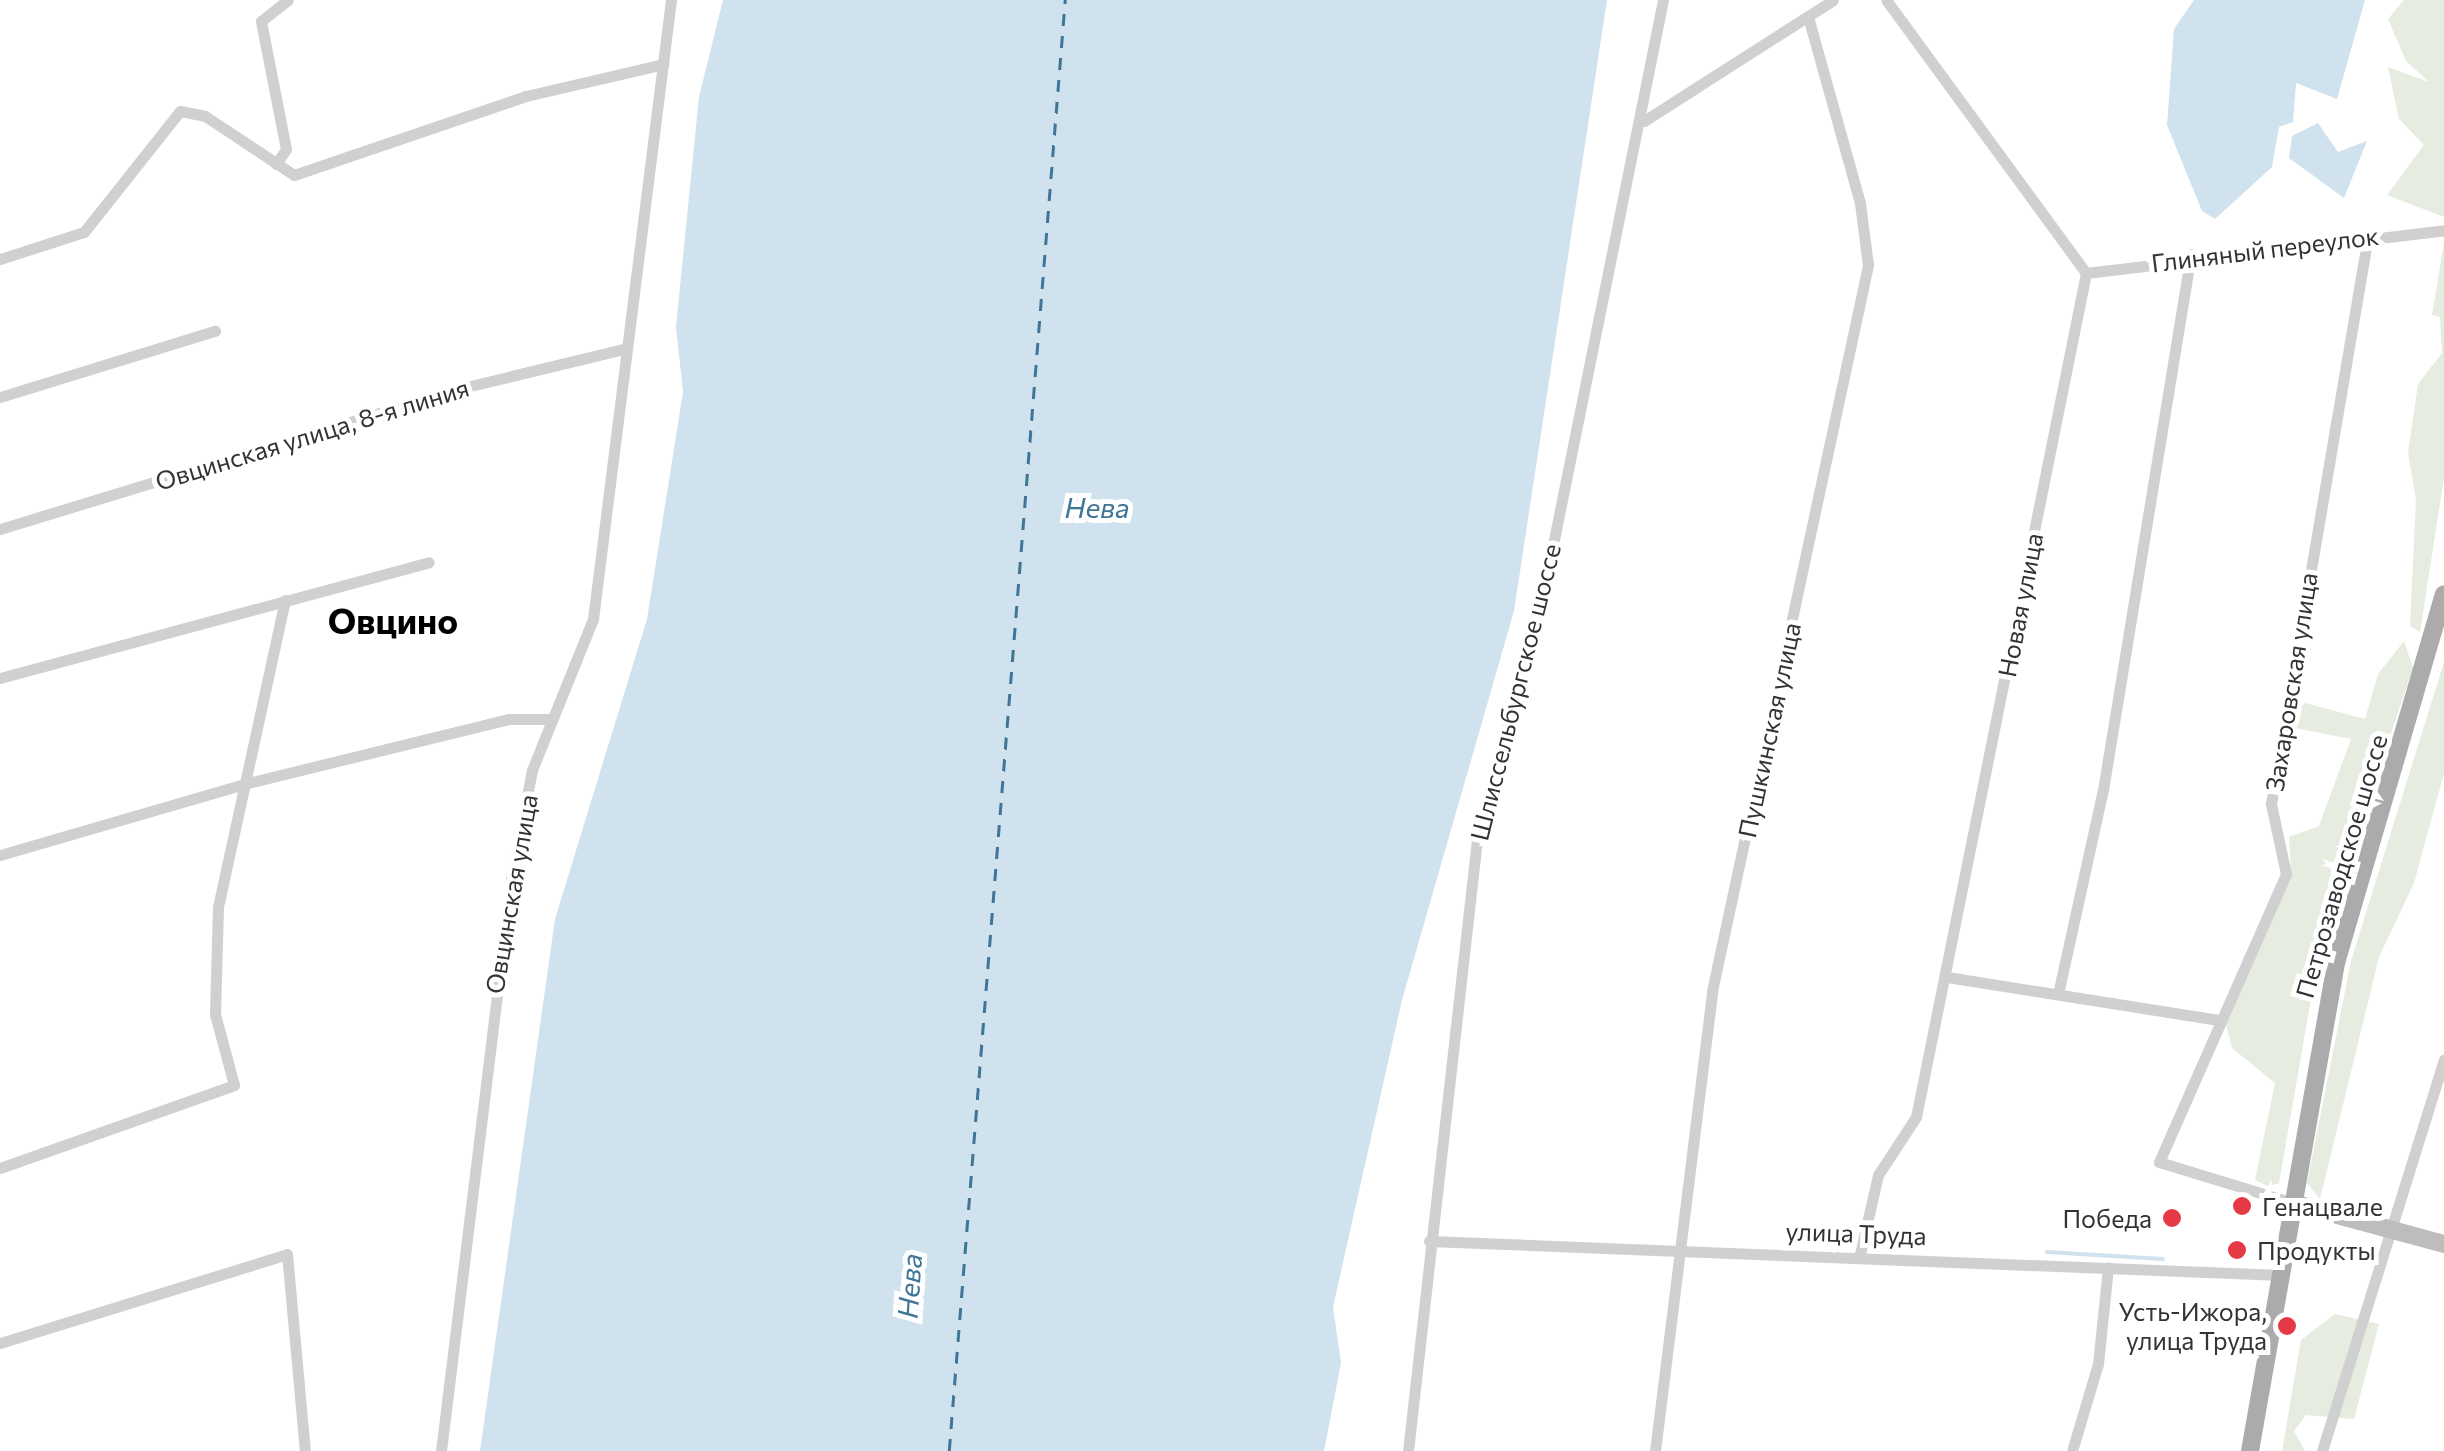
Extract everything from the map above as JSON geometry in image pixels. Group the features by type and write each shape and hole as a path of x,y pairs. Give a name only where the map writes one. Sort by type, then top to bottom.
{"main road":[{"name":"Петрозаводское шоссе","path":"2250,1451 2336,963 2444,594"},
{"path":"2293,1204 2444,1244"}],"street":[{"path":"276,164 286,150 261,21 288,0"},
{"name":"Овцинская улица","path":"441,1451 498,968 550,719 594,619 671,0"},
{"name":"Шлиссельбургское шоссе","path":"1408,1451 1479,822 1538,614 1644,121 1663,0"},
{"path":"1644,121 1832,0"},
{"path":"1886,0 2086,272"},
{"name":"Пушкинская улица","path":"1655,1451 1673,1251 1712,990 1868,265 1860,203 1808,16"},
{"path":"0,259 84,232 180,111 205,116 294,175 526,96 663,64"},
{"name":"Глиняный переулок","path":"2086,272 2191,254 2444,230"},
{"name":"Захаровская улица","path":"2293,1204 2159,1162 2289,863 2271,804 2368,236"},
{"path":"2058,994 2103,790 2191,254"},
{"name":"Новая улица","path":"1859,1258 1878,1175 1916,1116 1947,978 2086,272"},
{"path":"0,397 215,331"},
{"name":"Овцинская улица, 8-я линия","path":"0,529 458,388 627,348"},
{"path":"0,678 429,562"},
{"path":"0,1168 234,1085 215,1014 218,907 285,600"},
{"path":"0,855 248,783 508,719 550,719"},
{"path":"1947,978 2219,1020"},
{"path":"2322,1451 2396,1230 2444,1060"},
{"name":"улица Труда","path":"1429,1241 2281,1276"},
{"path":"0,1343 287,1254 305,1451"},
{"path":"2072,1451 2098,1364 2108,1268"}],"shaded area":[{"path":"2404,0 2444,0 2444,217 2387,195 2424,145 2399,119 2388,67 2429,82 2406,61 2388,19"},
{"path":"2444,243 2444,478 2420,632 2410,626 2416,500 2408,453 2418,384 2442,353 2440,317 2432,315"},
{"path":"2404,641 2413,668 2321,941 2279,1183 2268,1186 2255,1180 2275,1083 2232,1048 2226,1024 2291,873 2289,837 2319,826 2351,739 2290,727 2292,714 2305,703 2365,719 2378,674"},
{"path":"2444,662 2444,773 2414,883 2379,957 2320,1199 2307,1183 2351,961"},
{"path":"2335,1314 2379,1324 2354,1419 2306,1415 2294,1431 2305,1451 2282,1451 2301,1340"}],"water":[{"name":"Нева","path":"723,0 1607,0 1514,611 1402,1000 1333,1307 1341,1363 1324,1451 480,1451 555,919 647,619 683,392 676,327 699,97"},
{"path":"2194,0 2365,0 2337,99 2296,83 2293,122 2279,127 2272,167 2215,219 2202,211 2167,125 2174,29"},
{"path":"2318,123 2338,152 2367,141 2344,198 2289,158 2292,136"}],"waterway":[{"path":"2047,1252 2163,1259"}],"ferry route":[{"path":"949,1451 1065,0"}],"place":[{"name":"Генацвале","path":"2242,1206"},
{"name":"Победа","path":"2172,1218"},
{"name":"Продукты","path":"2237,1250"},
{"name":"Усть-Ижора, улица Труда","path":"2287,1326"}],"district":[{"name":"Овцино","path":"393,620"}]}
